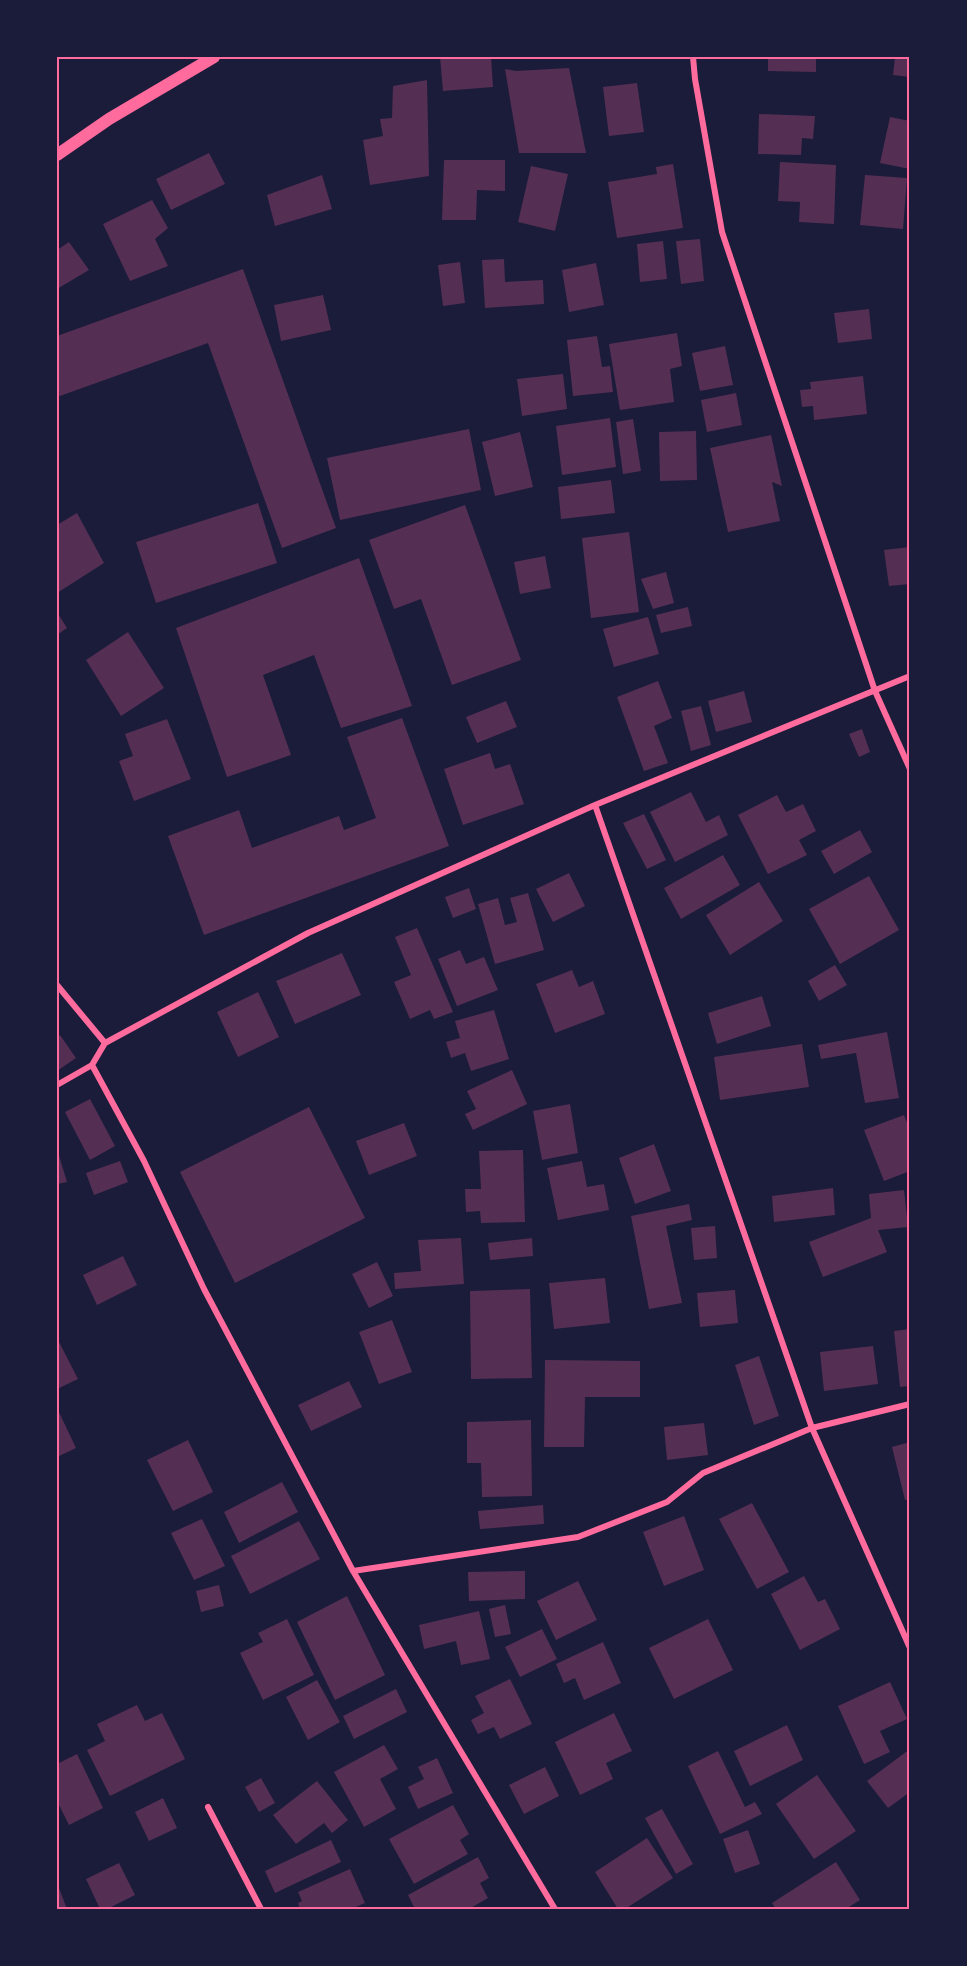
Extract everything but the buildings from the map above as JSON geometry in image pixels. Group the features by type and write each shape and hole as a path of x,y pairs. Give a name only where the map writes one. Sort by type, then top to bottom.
{"main road":[{"path":"57,155 109,119 214,57"}],"street":[{"path":"693,57 722,232 875,691 910,769"},
{"path":"57,1085 92,1065 105,1043 308,933 594,805 910,676"},
{"path":"594,805 812,1428 910,1648"},
{"path":"57,985 105,1043"},
{"path":"92,1065 144,1161 204,1288 353,1571 555,1909"},
{"path":"353,1571 578,1537 668,1502 703,1473 812,1428 910,1404"},
{"path":"208,1807 261,1909"}]}
